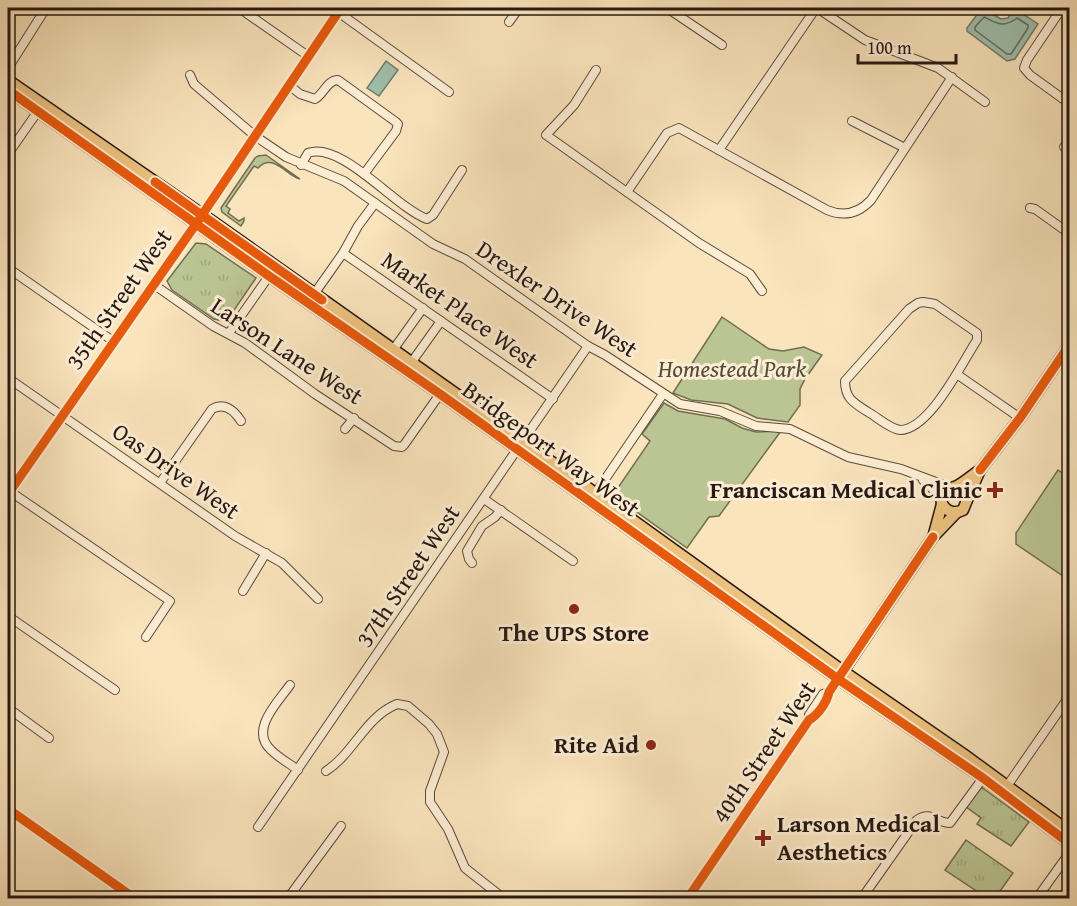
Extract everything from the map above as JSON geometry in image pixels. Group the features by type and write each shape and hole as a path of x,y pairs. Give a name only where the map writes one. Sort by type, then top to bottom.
{"main road":[{"name":"Bridgeport Way West","path":"8,80 311,298 440,394 595,494 840,675 1007,786 1070,832"},
{"name":"Bridgeport Way West","path":"8,90 199,219 269,276 311,298 393,350 521,446 983,778 1070,844"},
{"path":"980,470 945,491 942,501 946,510 956,513 963,510 980,470 1020,418 1070,344"},
{"path":"953,488 963,491 967,500"},
{"name":"40th Street West","path":"933,537 942,501"},
{"name":"40th Street West","path":"840,675 933,537 956,513"}],"street":[{"path":"8,68 46,8"},
{"path":"239,8 308,56"},
{"path":"509,22 519,8"},
{"path":"667,8 722,45"},
{"path":"719,150 817,8 860,37 930,63 986,102"},
{"path":"996,8 1004,8"},
{"path":"1070,17 1061,9 1024,68 1030,75 1070,104"},
{"path":"340,10 449,92"},
{"name":"35th Street West","path":"8,492 199,219 340,10"},
{"path":"596,70 574,105 546,135 699,243 750,274 762,291"},
{"name":"Drexler Drive West","path":"190,75 194,84 255,136 301,165 336,177 433,244 465,259 588,346 680,404 720,411 756,426 790,429 848,457 901,469 953,488"},
{"path":"627,192 667,133 679,128 827,210 844,214 857,211 868,204 952,78"},
{"path":"289,85 300,94 315,99 333,80 338,80 398,124 364,174"},
{"path":"8,154 38,111"},
{"path":"852,121 905,148"},
{"path":"301,165 308,153 315,151 339,157 425,218 430,218 462,170"},
{"path":"311,298 344,253 358,226 375,203"},
{"path":"400,221 409,207"},
{"path":"1030,208 1035,209 1070,234"},
{"name":"Market Place West","path":"344,253 553,399"},
{"path":"8,268 113,341"},
{"path":"229,333 269,276"},
{"name":"Larson Lane West","path":"153,285 213,326 229,333 394,446 402,447 440,394"},
{"path":"923,302 935,304 978,335 957,375 925,416 914,425 902,430 892,428 851,401 845,391 845,381 857,366 909,309 923,302"},
{"path":"393,350 423,308"},
{"path":"411,363 441,321"},
{"name":"37th Street West","path":"258,827 588,346"},
{"path":"957,375 1020,418"},
{"name":"Oas Drive West","path":"8,378 235,536 266,553 292,572 318,599"},
{"path":"595,494 663,394"},
{"path":"160,483 212,409 220,406 228,408 236,413 241,421"},
{"path":"345,429 354,418"},
{"name":"Drexler Drive West","path":"921,478 942,501"},
{"path":"8,492 170,601 146,637"},
{"path":"484,499 573,561"},
{"path":"471,546 482,526 501,510"},
{"path":"243,591 266,553"},
{"path":"8,616 115,690"},
{"name":"40th Street West","path":"688,898 810,720 820,709 840,675"},
{"path":"291,685 266,718 263,735 270,749 298,770"},
{"path":"1007,786 1070,695"},
{"path":"326,771 339,761 377,715 397,704 406,705 432,727 443,746 440,767 429,794 431,804 448,829 465,868 503,898"},
{"path":"8,708 49,738"},
{"path":"862,898 917,820 929,815 950,824 983,778"},
{"path":"8,808 134,898"},
{"path":"288,898 341,826"},
{"path":"1037,898 1070,852"}],"green space":[{"path":"266,155 300,179 274,164 264,164 258,168 254,166 226,206 230,209 228,213 239,221 244,218 241,226 222,212 221,208 255,158"},
{"path":"196,243 206,244 256,278 226,322 214,319 172,290 167,281"},
{"name":"Homestead Park","path":"722,317 769,349 783,351 804,347 822,355 805,379 800,389 800,405 788,422 757,418 728,404 691,400 673,393"},
{"name":"Homestead Park","path":"664,403 678,411 725,419 756,432 781,431 719,516 709,517 687,548 613,495 650,441 642,434"},
{"path":"1058,470 1069,478 1069,580 1016,544 1016,533"},
{"path":"980,786 1029,822 1011,846 977,824 981,818 965,806"},
{"path":"966,840 1013,873 995,898 987,898 945,870"}],"water":[{"path":"982,8 1001,19 1008,18 1014,8 1038,24 1015,59 1007,61 967,31"},
{"path":"386,61 398,70 379,96 367,88"}],"cycle path":[{"path":"8,494 196,224 341,8"},
{"path":"8,90 269,276 440,394 838,679 983,778 1070,844"},
{"path":"155,182 322,300"},
{"path":"980,470 1020,418 1070,344"},
{"path":"688,898 809,720 822,708 829,692 933,537"},
{"path":"8,809 134,898"}],"place":[{"name":"Franciscan Medical Clinic","path":"995,490"},
{"name":"The UPS Store","path":"574,609"},
{"name":"Rite Aid","path":"651,745"},
{"name":"Larson Medical Aesthetics","path":"763,838"}]}
